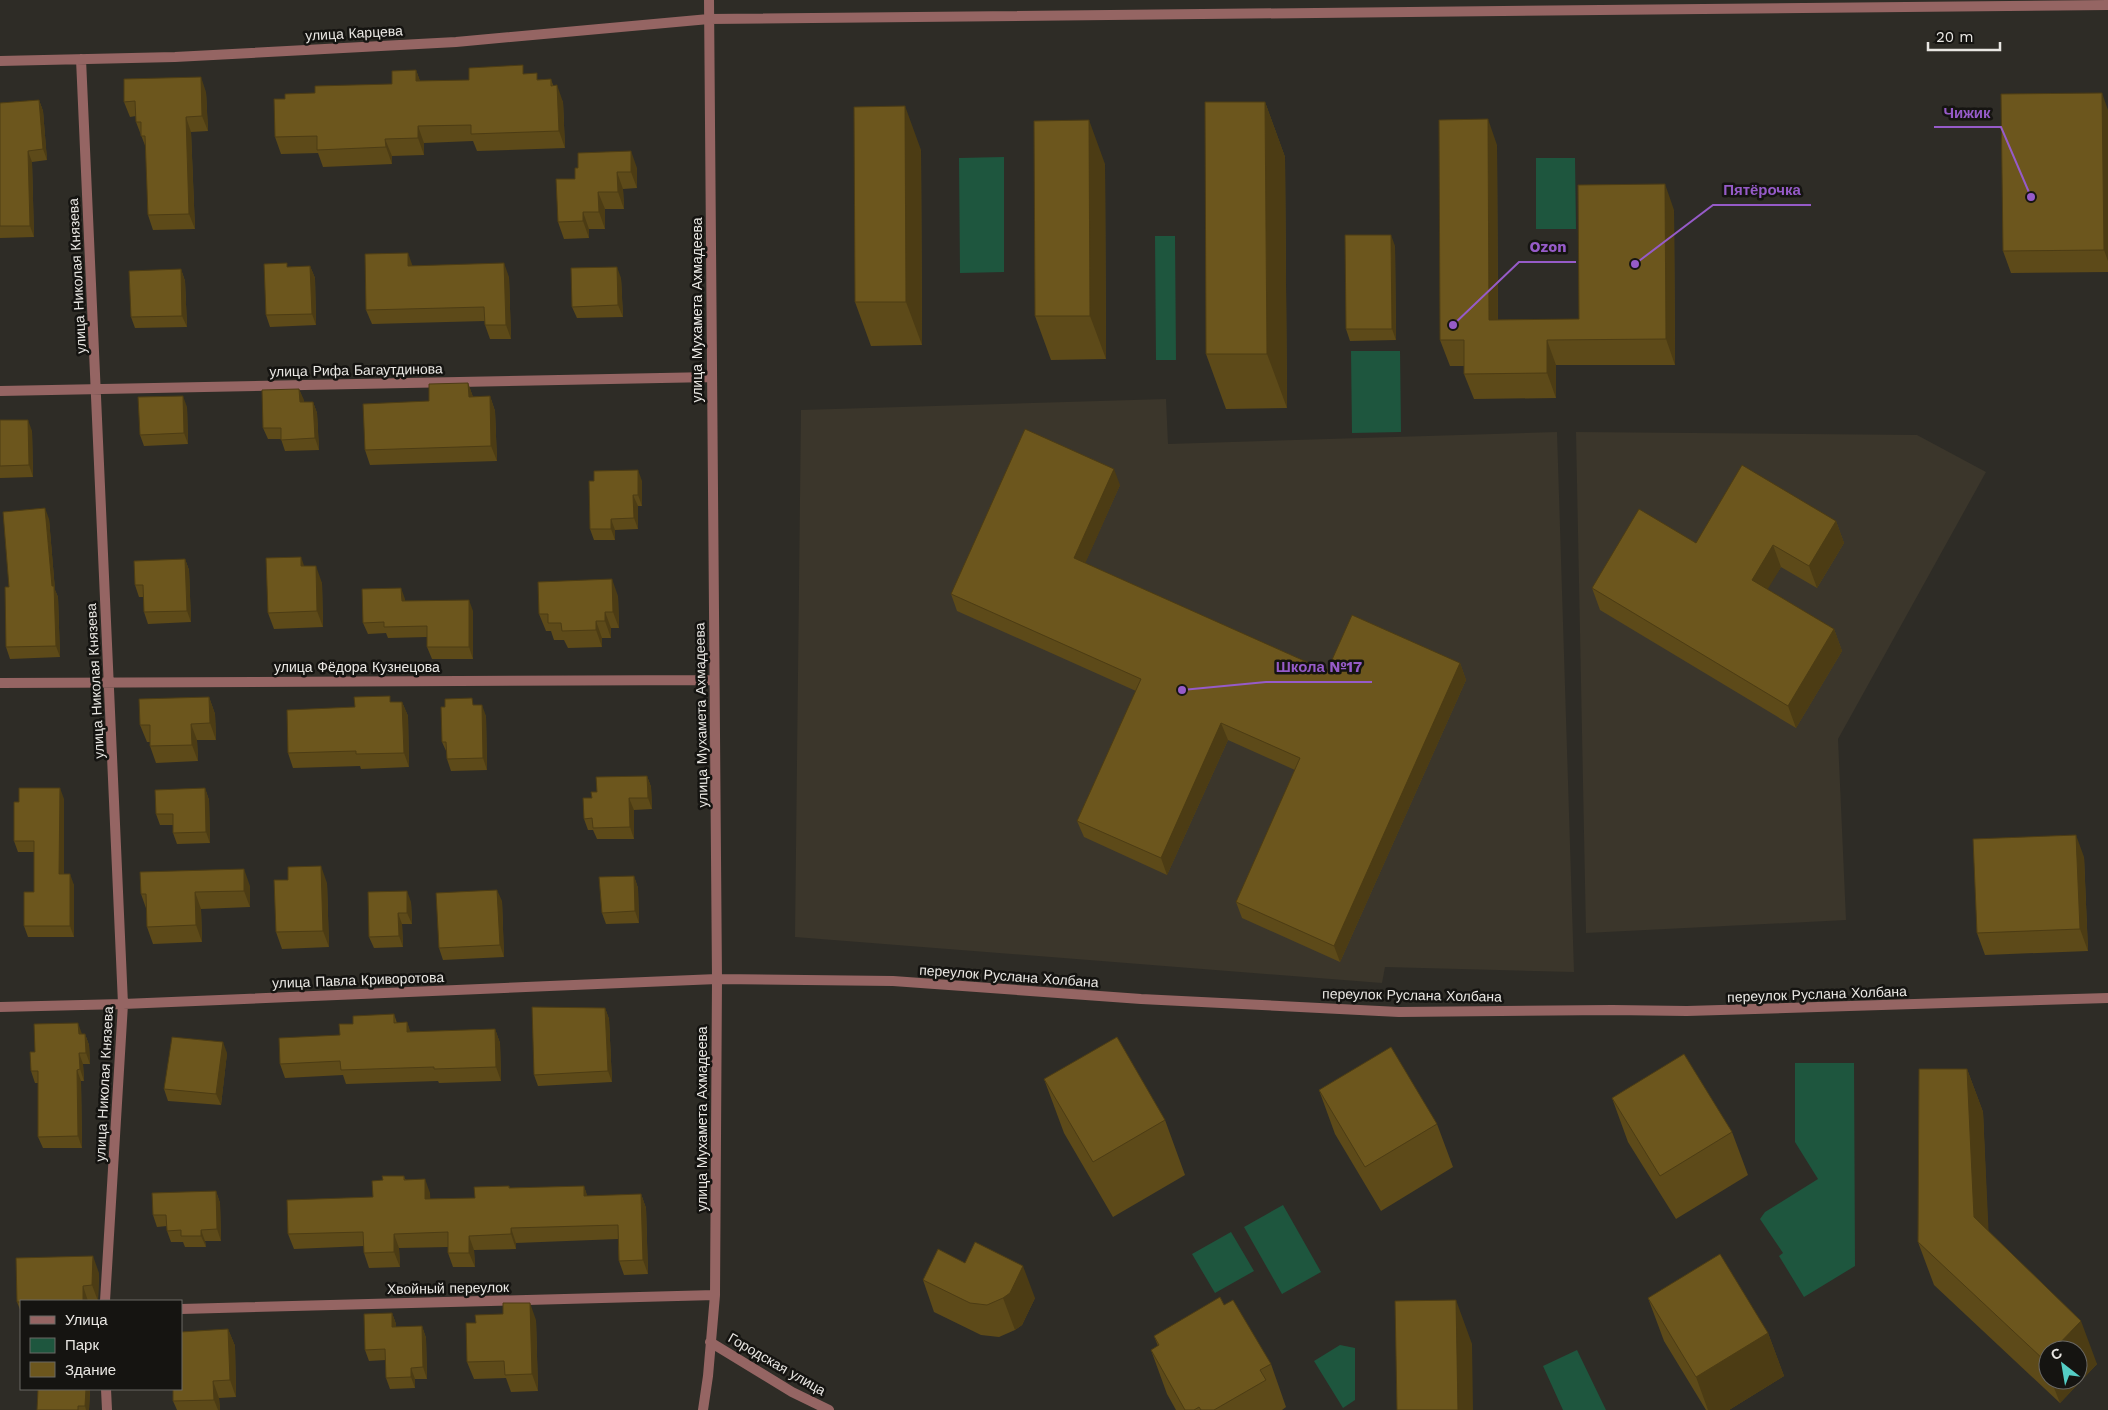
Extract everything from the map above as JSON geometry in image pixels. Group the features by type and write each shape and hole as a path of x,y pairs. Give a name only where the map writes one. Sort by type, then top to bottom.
{"street":[{"name":"улица Мухамета Ахмадеева","path":"703,1410 715,1295 717,979 709,0"},
{"name":"улица Карцева","path":"0,60 175,57 456,42 709,18 2108,6"},
{"name":"улица Николая Князева","path":"81,59 123,1004 105,1300"},
{"name":"улица Рифа Багаутдинова","path":"0,391 712,377"},
{"name":"улица Фёдора Кузнецова","path":"0,683 714,680"},
{"name":"переулок Руслана Холбана","path":"717,979 893,981 1141,999 1399,1012 1688,1011 2108,998"},
{"name":"улица Павла Криворотова","path":"0,1006 123,1004 717,979"},
{"name":"Хвойный переулок","path":"182,1309 715,1295"},
{"name":"Городская улица","path":"710,1342 792,1392 829,1410"},
{"path":"106,1390 106,1410"}],"shaded area":[{"path":"1166,399 1168,444 1557,432 1574,972 1385,967 1382,983 795,937 801,410"},
{"path":"1576,432 1917,435 1986,472 1838,739 1846,920 1586,933"}],"green space":[{"path":"1004,157 1004,272 960,273 959,158"},
{"path":"1536,158 1575,158 1576,229 1536,229"},
{"path":"1155,236 1175,236 1176,360 1156,360"},
{"path":"1351,351 1400,351 1401,432 1352,433"},
{"path":"1795,1063 1854,1063 1855,1266 1804,1297 1779,1256 1783,1253 1760,1219 1765,1212 1818,1179 1795,1142"},
{"path":"1283,1205 1321,1272 1282,1294 1244,1227"},
{"path":"1231,1232 1254,1271 1215,1293 1192,1254"},
{"path":"1340,1345 1355,1348 1355,1400 1343,1408 1314,1361"},
{"path":"1577,1350 1606,1410 1563,1410 1543,1366"}],"building":[{"path":"523,65 523,74 537,73 537,80 551,79 551,86 557,85 559,131 471,134 471,125 418,126 418,138 385,139 386,147 317,150 317,136 275,137 274,99 285,99 285,94 315,93 315,86 392,84 392,71 416,70 416,81 469,80 469,68"},
{"path":"201,77 202,116 186,117 189,214 148,215 145,136 141,136 141,122 136,122 135,101 124,102 124,79"},
{"path":"2102,93 2104,250 2003,251 2001,94"},
{"path":"39,100 43,149 28,151 30,226 0,226 0,103"},
{"path":"1205,102 1265,102 1267,354 1206,354"},
{"path":"905,106 906,302 855,302 854,107"},
{"path":"1488,119 1489,320 1579,319 1578,185 1665,184 1666,339 1547,340 1547,373 1464,374 1464,340 1440,340 1439,120"},
{"path":"1089,120 1090,316 1035,316 1034,121"},
{"path":"631,151 631,172 617,172 618,192 598,192 599,212 583,212 583,221 558,222 556,179 575,179 575,168 578,168 578,153"},
{"path":"1345,235 1391,235 1392,329 1346,329"},
{"path":"408,253 408,266 504,263 506,325 485,325 484,307 366,310 365,254"},
{"path":"287,263 287,267 310,266 312,314 266,315 264,264"},
{"path":"617,267 618,305 572,307 571,268"},
{"path":"181,269 182,316 131,317 129,271"},
{"path":"468,383 469,397 490,396 491,446 365,450 363,404 429,401 429,384"},
{"path":"299,389 300,402 313,402 315,438 281,440 281,428 263,428 262,390"},
{"path":"183,396 184,433 140,435 138,397"},
{"path":"0,420 28,420 29,465 0,466"},
{"path":"1025,429 1114,469 1074,558 1327,671 1352,615 1460,663 1334,946 1236,902 1300,758 1221,723 1161,858 1077,821 1141,679 951,594"},
{"path":"1742,465 1836,521 1809,566 1773,545 1752,580 1834,629 1788,706 1592,588 1639,509 1696,543"},
{"path":"638,470 638,495 633,495 634,518 611,519 611,529 590,529 589,481 594,481 594,471"},
{"path":"45,508 52,586 54,586 56,646 6,647 5,587 9,587 3,512"},
{"path":"301,557 301,566 316,566 317,611 268,613 266,558"},
{"path":"185,559 187,611 144,612 143,585 135,585 134,561"},
{"path":"612,579 613,612 605,612 605,621 596,621 596,630 562,631 561,623 548,623 548,614 539,614 538,582"},
{"path":"401,588 402,601 469,600 469,647 427,647 427,626 384,627 384,622 363,623 362,589"},
{"path":"390,696 390,702 402,702 404,753 356,754 356,751 288,753 287,710 355,707 354,697"},
{"path":"209,697 210,723 191,724 192,745 150,746 150,725 140,725 139,699"},
{"path":"472,698 473,705 482,705 483,758 447,759 446,742 442,742 441,707 445,707 445,699"},
{"path":"647,776 648,798 629,798 630,827 593,828 592,818 584,819 583,798 592,798 591,792 597,792 596,777"},
{"path":"19,788 60,788 59,874 70,874 70,926 24,926 24,892 34,892 34,841 14,841 14,802 19,802"},
{"path":"205,788 206,832 173,833 173,814 156,814 155,790"},
{"path":"2076,835 2080,929 1977,933 1973,839"},
{"path":"321,866 323,931 276,932 274,880 288,880 288,867"},
{"path":"244,869 244,891 195,892 196,925 147,927 146,894 141,894 140,872"},
{"path":"634,876 635,911 602,913 599,877"},
{"path":"497,890 500,945 439,948 436,893"},
{"path":"407,891 407,913 398,913 399,936 369,937 368,892"},
{"path":"532,1007 605,1008 608,1071 534,1075"},
{"path":"394,1014 394,1023 407,1022 407,1032 495,1029 496,1067 341,1070 340,1061 280,1064 279,1038 340,1035 339,1024 353,1024 353,1016"},
{"path":"78,1023 79,1034 85,1034 86,1053 79,1053 80,1069 77,1070 78,1136 38,1137 38,1071 31,1071 30,1052 35,1052 34,1024"},
{"path":"172,1037 223,1042 216,1094 164,1089"},
{"path":"1117,1037 1165,1120 1093,1162 1044,1079"},
{"path":"1391,1047 1437,1124 1365,1167 1319,1090"},
{"path":"1684,1054 1732,1132 1660,1176 1612,1098"},
{"path":"1919,1069 1967,1069 1974,1217 2081,1321 2063,1340 2038,1340 2038,1354 1918,1242"},
{"path":"382,1176 404,1176 404,1180 425,1179 425,1199 475,1198 474,1187 509,1186 509,1188 584,1186 584,1196 641,1194 643,1260 619,1261 618,1225 511,1228 511,1234 469,1236 469,1253 448,1253 448,1232 394,1234 394,1252 364,1253 363,1232 288,1234 287,1200 373,1197 372,1181 383,1180"},
{"path":"216,1191 217,1229 201,1230 201,1236 181,1236 181,1230 167,1231 166,1215 153,1215 152,1193"},
{"path":"975,1242 1023,1266 1010,1293 987,1305 970,1303 923,1280 938,1249 965,1263"},
{"path":"1720,1254 1768,1333 1696,1377 1648,1298"},
{"path":"93,1256 92,1285 83,1286 83,1300 20,1300 20,1302 17,1302 16,1258"},
{"path":"1220,1297 1224,1305 1233,1300 1271,1364 1260,1370 1266,1380 1214,1410 1201,1410 1199,1407 1194,1410 1185,1410 1151,1350 1159,1345 1154,1336"},
{"path":"1456,1300 1458,1410 1397,1410 1395,1301"},
{"path":"503,1303 530,1303 532,1374 505,1375 504,1361 467,1362 466,1323 476,1323 475,1315 503,1314"},
{"path":"392,1313 392,1327 422,1326 423,1367 411,1368 411,1377 386,1378 385,1349 365,1350 364,1314"},
{"path":"228,1329 230,1380 213,1381 214,1400 173,1401 173,1390 182,1390 182,1332"},
{"path":"38,1390 86,1390 85,1406 78,1406 78,1410 37,1410"}],"place":[{"name":"Чижик","path":"2031,197"},
{"name":"Пятёрочка","path":"1635,264"},
{"name":"Ozon","path":"1453,325"},
{"name":"Школа №17","path":"1182,690"}]}
